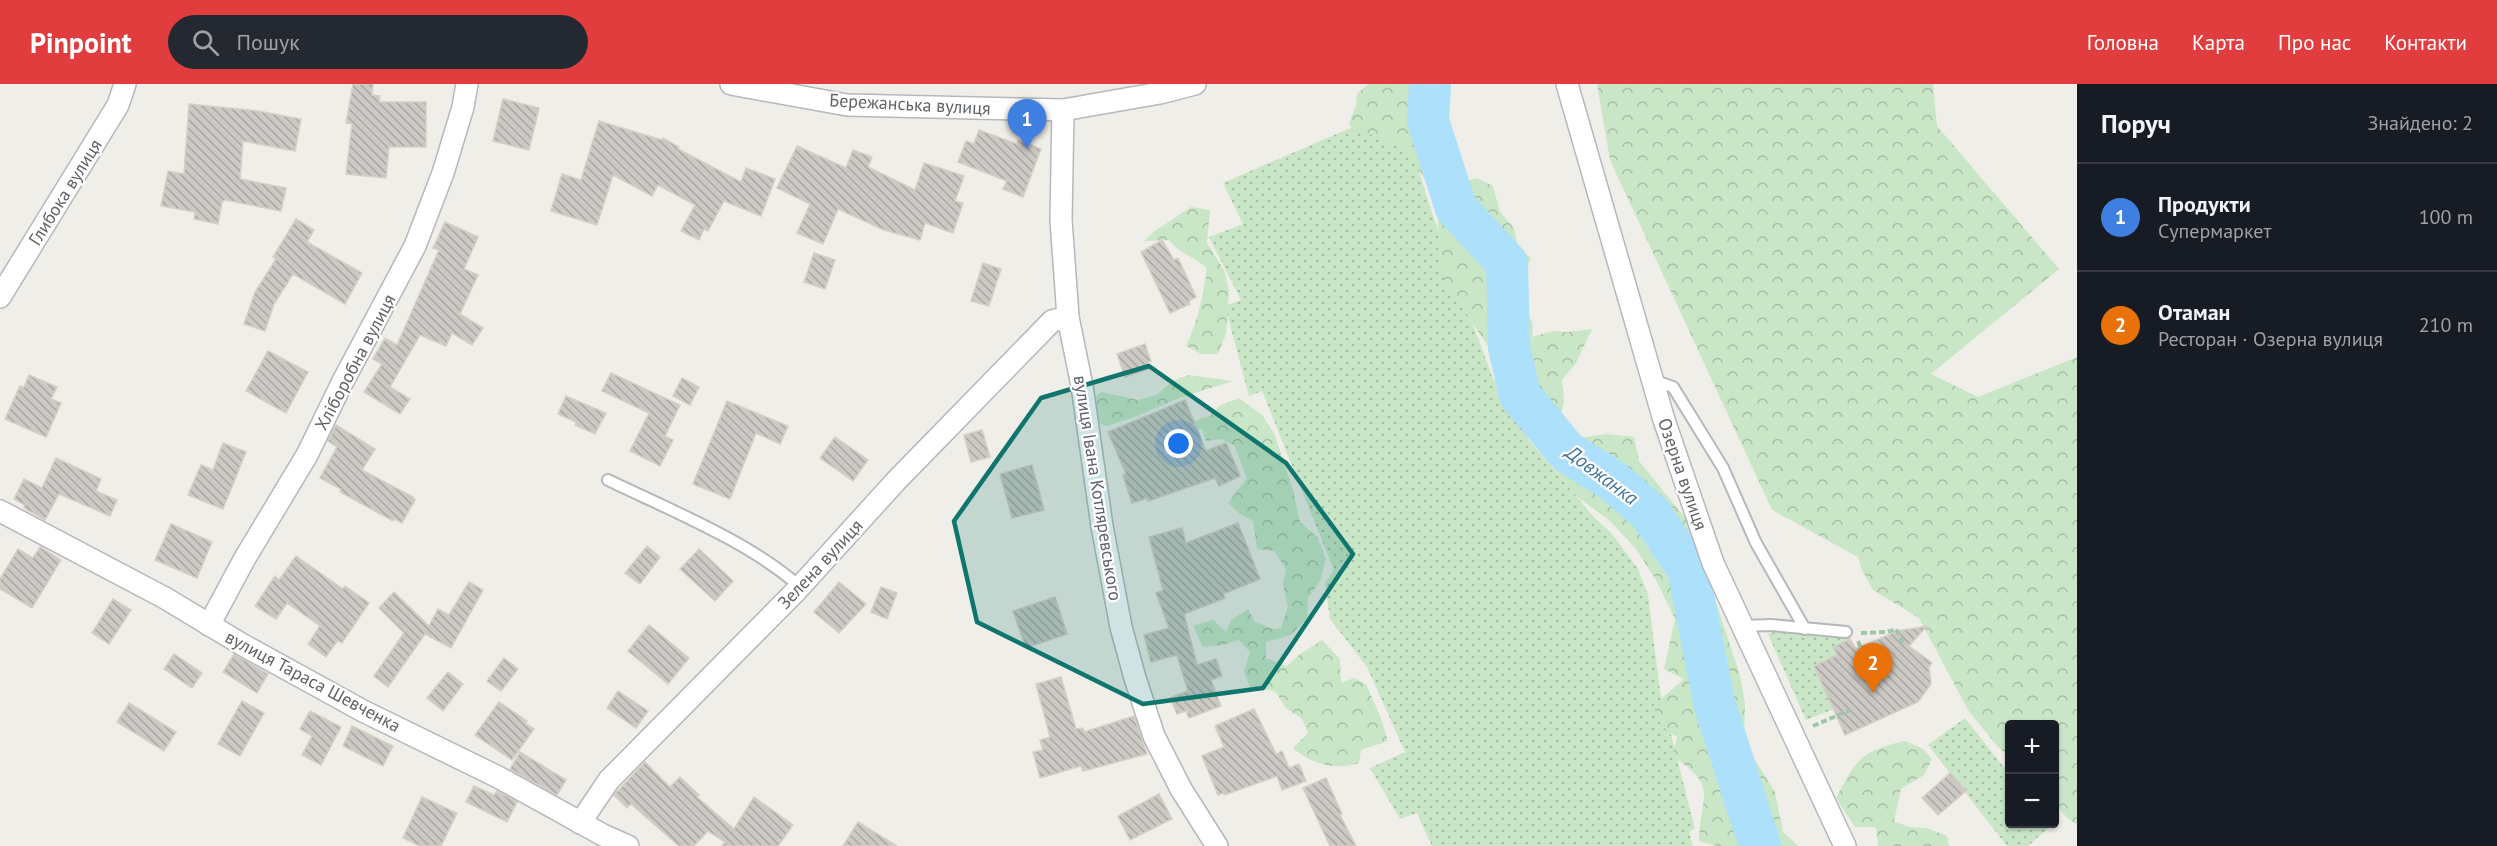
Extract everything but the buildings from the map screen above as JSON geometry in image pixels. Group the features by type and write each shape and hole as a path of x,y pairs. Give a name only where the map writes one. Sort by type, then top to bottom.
{"street":[{"name":"Глибока вулиця","path":"0,297 118,105 125,84"},
{"name":"Хліборобна вулиця","path":"209,625 245,558 307,455 342,383 415,246 443,172 463,107 467,84"},
{"name":"Бережанська вулиця","path":"731,84 848,105 1063,110 1149,95 1195,84"},
{"name":"Озерна вулиця","path":"1567,84 1652,380 1713,563 1845,846"},
{"name":"вулиця Івана Котляревського","path":"1063,110 1061,220 1068,317 1082,386 1102,526 1121,627 1154,736 1181,789 1217,846"},
{"name":"Зелена вулиця","path":"580,823 609,780 800,587 896,480 1052,321 1068,317"},
{"name":"вулиця Тараса Шевченка","path":"0,511 165,598 363,711 498,777 580,823 600,840 628,846"}],"lane":[{"path":"1652,380 1673,387 1711,448 1723,468 1756,543 1805,628"},
{"path":"608,480 717,533 784,572 800,587"},
{"path":"1743,626 1771,625 1850,633"}],"path":[{"path":"1850,633 1887,632 1896,629 1903,643"},
{"path":"1793,735 1850,710"}],"highlighted area":[{"path":"1149,366 1286,463 1353,554 1263,688 1143,704 977,622 954,521 1041,398"}],"green space":[{"path":"1368,84 1438,84 1422,101 1438,124 1455,185 1477,178 1493,186 1500,212 1514,228 1518,248 1531,258 1524,275 1522,292 1524,305 1532,322 1532,337 1553,331 1592,329 1576,363 1562,380 1564,400 1560,420 1531,428 1509,416 1493,392 1499,372 1491,351 1439,272 1438,215 1431,188 1410,157 1396,145 1362,131 1353,131 1349,123 1356,105 1357,94"},
{"path":"1597,84 1933,84 1937,126 2059,269 1931,374 1978,397 2077,357 2077,825 2059,808 2059,720 2005,720 2005,753 1968,710 1919,618 1873,590 1858,557 1772,510 1610,160"},
{"path":"1362,125 1413,153 1434,219 1492,376 1529,440 1593,516 1613,535 1638,569 1648,595 1660,691 1695,829 1689,832 1693,846 1432,846 1417,813 1400,819 1370,768 1405,752 1367,667 1330,619 1325,583 1334,570 1262,391 1249,396 1225,306 1241,300 1209,237 1243,224 1223,183"},
{"path":"1191,207 1210,210 1207,243 1224,270 1229,291 1226,334 1218,354 1201,354 1186,346 1200,308 1207,268 1169,240 1144,241"},
{"path":"1189,375 1233,381 1179,398 1107,426 1090,421 1088,403 1101,392 1138,400 1157,395 1172,381"},
{"path":"1239,398 1262,415 1274,433 1293,490 1300,522 1318,538 1326,559 1320,581 1308,598 1307,618 1291,635 1266,642 1266,658 1287,666 1300,654 1322,640 1340,659 1341,683 1354,678 1366,684 1388,741 1361,750 1359,763 1333,766 1316,762 1300,754 1293,748 1308,733 1302,719 1286,708 1275,691 1250,687 1244,672 1250,652 1239,640 1223,645 1203,647 1193,626 1213,620 1226,632 1231,620 1248,609 1255,622 1274,629 1281,628 1288,607 1283,584 1286,569 1274,551 1257,549 1253,521 1240,514 1228,503 1247,478 1234,445 1221,439 1206,441 1202,429 1183,433 1190,423 1211,415 1219,406"},
{"path":"1607,434 1634,437 1639,461 1694,529 1740,675 1745,704 1744,742 1775,792 1783,832 1798,846 1717,846 1699,841 1704,802 1702,784 1697,776 1672,756 1677,737 1661,726 1653,706 1684,679 1664,669 1675,619 1656,580 1636,549 1610,521 1576,496 1550,464 1572,439"},
{"path":"1774,632 1850,639 1833,647 1837,655 1814,666 1834,709 1806,720 1768,634"},
{"path":"1965,718 2005,769 2005,828 2049,828 2028,846 2007,846 1928,745"},
{"path":"1905,741 1923,749 1932,759 1924,775 1901,789 1894,821 1909,827 1927,828 1947,836 1949,846 1878,846 1876,827 1855,827 1836,798 1855,765 1869,753"}],"waterway":[{"name":"Довжанка","path":"1430,84 1428,121 1456,208 1507,263 1509,347 1520,395 1567,452 1613,481 1650,513 1688,569 1714,702 1760,846"}],"place":[{"name":"Продукти","path":"1027,149"},
{"name":"Отаман","path":"1873,693"}]}
